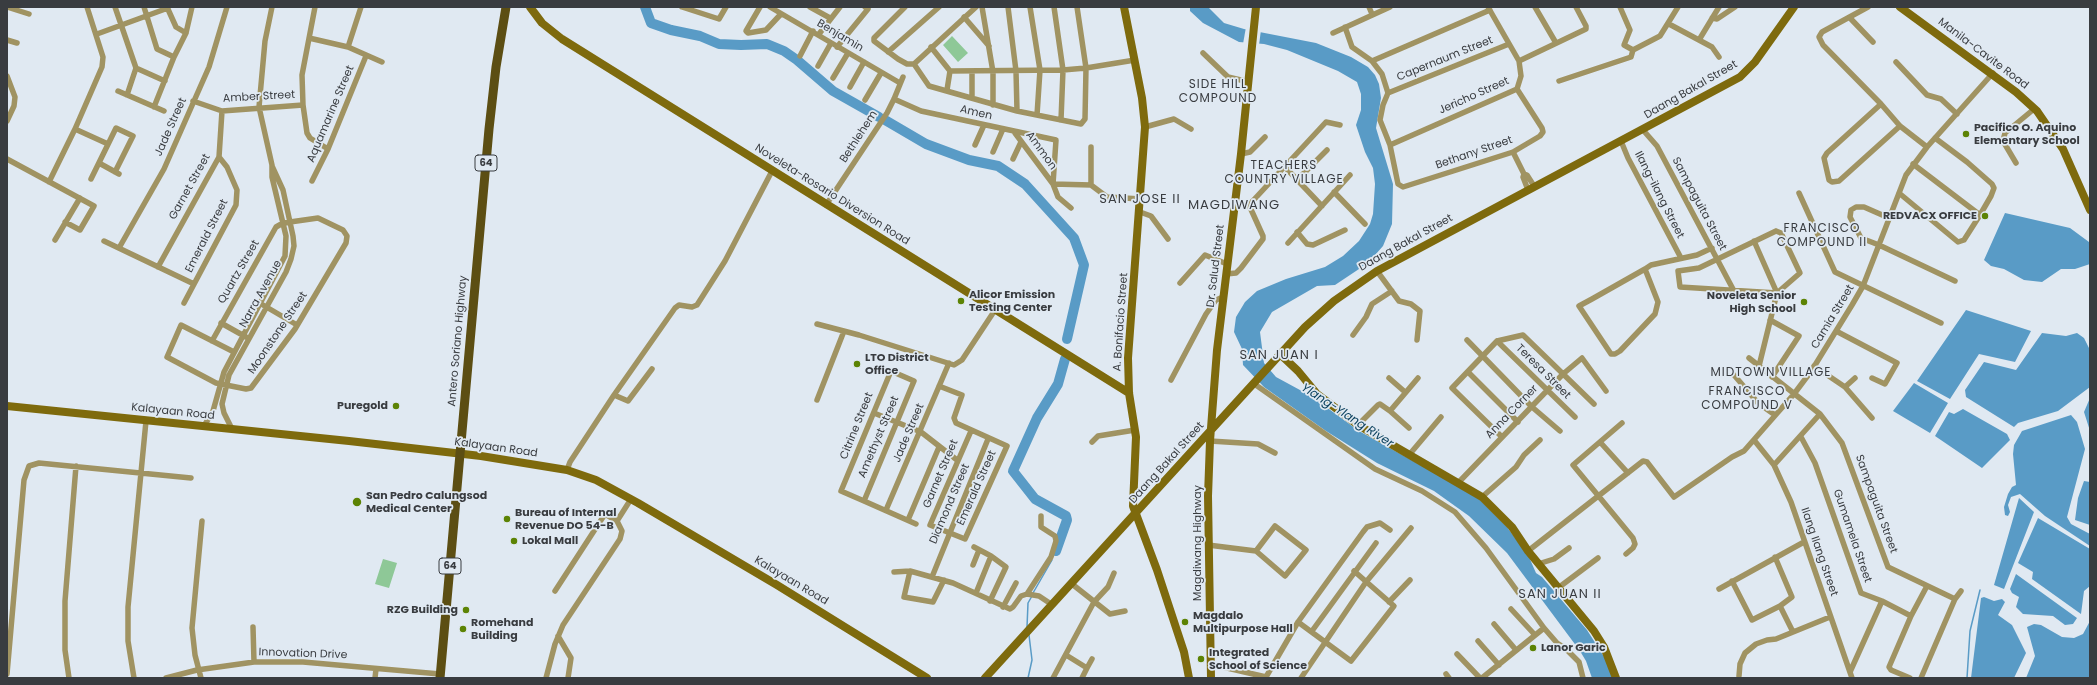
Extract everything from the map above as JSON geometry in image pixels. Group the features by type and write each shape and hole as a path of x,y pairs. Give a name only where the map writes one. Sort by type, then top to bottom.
{"main road":[{"name":"Antero Soriano Highway","path":"440,676 488,137 496,67 506,7"},
{"name":"Noveleta-Rosario Diversion Road","path":"530,7 542,23 562,39 1129,393"},
{"name":"A. Bonifacio Street","path":"1124,7 1142,98 1145,127 1141,200 1128,345 1129,393 1135,430 1136,457 1132,498 1135,514 1157,570 1184,652 1189,678"},
{"name":"Dr. Salud Street","path":"1210,431 1223,297 1241,154 1256,7"},
{"name":"Daang Bakal Street","path":"986,678 1051,604 1072,584 1254,382 1305,327 1334,301 1377,271 1531,188 1643,130 1743,74 1772,39 1794,7"},
{"name":"Manila-Cavite Road","path":"1900,7 1992,73 2034,109 2057,138 2090,210"},
{"path":"1280,354 1298,371 1317,394 1358,425 1482,497 1512,527 1538,564 1594,631 1604,647 1616,678"},
{"name":"Kalayaan Road","path":"7,406 460,454 567,470 596,480 631,499 777,585 927,678"},
{"name":"Magdiwang Highway","path":"1210,431 1208,545 1211,678"}],"street":[{"path":"7,7 29,14"},
{"path":"49,182 75,129 102,67 103,57 97,34 87,7"},
{"path":"114,7 122,25 136,68 126,95"},
{"path":"144,7 157,49 174,57"},
{"path":"154,107 174,57 186,33 192,7"},
{"name":"Jade Street","path":"119,248 164,169 209,67 227,7"},
{"name":"Narra Avenue","path":"232,429 223,408 226,385 246,337 292,259 293,236 290,221 283,190 272,165 259,107 266,41 272,7"},
{"path":"315,7 302,75 303,105 307,133 310,138 328,149"},
{"path":"348,47 361,7"},
{"path":"682,7 691,8 719,19 726,7"},
{"path":"760,7 746,31 748,33 766,30 781,14"},
{"name":"Benjamin","path":"770,7 819,34 837,47 900,84"},
{"path":"810,7 830,18"},
{"path":"819,34 840,7"},
{"path":"837,47 868,9 865,7"},
{"path":"894,7 898,13"},
{"path":"905,7 874,38 874,41 907,64 914,64 976,7"},
{"path":"888,52 939,7"},
{"path":"982,7 993,72 993,105"},
{"path":"1008,7 1016,70 1017,111"},
{"path":"1030,7 1040,70 1037,115"},
{"path":"1054,7 1063,70 1061,120"},
{"path":"914,64 929,86 947,90 993,105 1079,124 1084,121 1086,68 1077,7"},
{"path":"1369,7 1372,14"},
{"path":"1332,33 1390,7"},
{"path":"1535,7 1556,43"},
{"path":"1372,61 1489,8 1519,61 1586,29 1586,26 1576,7"},
{"path":"1620,7 1630,30 1624,45 1633,50"},
{"path":"1559,81 1628,59 1632,55 1633,50 1660,36 1669,24 1678,7"},
{"path":"1699,40 1719,7"},
{"path":"1712,18 1718,18 1735,7"},
{"path":"1868,7 1822,32 1819,37 1823,45 1881,104 1900,126 1927,147"},
{"path":"97,34 167,8 176,27 186,33"},
{"path":"964,18 989,47"},
{"path":"1850,18 1873,42"},
{"path":"1669,24 1712,47 1719,57"},
{"path":"1345,27 1352,47 1372,61 1382,74 1388,93"},
{"path":"800,56 813,31"},
{"path":"309,38 348,47 382,62"},
{"path":"7,40 17,43"},
{"path":"818,66 831,43"},
{"name":"Capernaum Street","path":"1388,93 1510,44"},
{"path":"931,47 950,72 947,90"},
{"path":"834,78 848,53"},
{"path":"1203,53 1228,77 1248,82"},
{"name":"Aquamarine Street","path":"312,181 328,149 366,56"},
{"path":"950,72 1063,70 1135,60"},
{"name":"Jericho Street","path":"1390,145 1517,89 1521,76 1519,61"},
{"path":"850,87 864,62"},
{"path":"1896,62 1927,95 1940,98 1957,114"},
{"path":"136,68 165,81"},
{"path":"972,72 972,98"},
{"path":"865,100 881,73"},
{"name":"Camia Street","path":"1628,473 1643,461 1647,462 1674,497 1732,457 1744,451 1794,394 1814,366 1863,286 1906,175 1913,164 1992,73"},
{"path":"7,76 15,97 14,106 7,121"},
{"name":"Bethlehem","path":"826,205 886,113 894,99 903,77"},
{"name":"Bethany Street","path":"1388,93 1381,112 1380,120 1390,145 1398,184 1403,187 1513,152 1543,132 1542,128 1517,89"},
{"path":"118,91 164,111"},
{"name":"Amen","path":"894,99 920,111 1015,133 1056,140 1053,184"},
{"name":"Amber Street","path":"193,102 222,111 259,107 303,105"},
{"path":"1881,104 1827,153 1824,158 1829,180 1832,182 1839,181 1900,126"},
{"path":"2016,163 2003,140 2005,133 2034,109"},
{"name":"Garnet Street","path":"158,267 219,157 222,111"},
{"path":"1145,127 1174,119 1191,129"},
{"path":"1249,205 1285,167 1308,139 1326,122 1340,126"},
{"path":"975,145 984,125"},
{"path":"91,179 116,128 134,136 117,173 99,163"},
{"path":"75,129 108,144"},
{"path":"993,152 1003,129"},
{"name":"Sampaguita Street","path":"1643,130 1657,146 1734,291"},
{"name":"Ammon","path":"1015,133 1053,184 1091,185"},
{"path":"1241,154 1250,152 1266,137"},
{"path":"1899,194 1958,242 1964,240 1991,196 1994,188 1992,184 1967,162 1935,138"},
{"name":"Ilang-ilang Street","path":"1621,141 1628,158 1681,258"},
{"path":"1013,159 1021,142"},
{"path":"1091,147 1091,185 1107,197 1141,200"},
{"path":"1297,180 1327,150"},
{"path":"1513,152 1524,174 1528,175 1531,188"},
{"name":"Emerald Street","path":"184,303 236,205 237,190 227,167 219,157"},
{"path":"7,159 94,206 80,230 66,222"},
{"path":"1913,164 1980,215"},
{"name":"Narra Avenue","path":"264,305 285,256 286,236 272,177 272,165"},
{"path":"1285,167 1322,206"},
{"path":"567,470 570,462 614,395 674,308 679,305 692,308 696,305 725,261 772,171"},
{"path":"1288,243 1350,175"},
{"path":"1053,184 1058,197 1071,208"},
{"path":"1334,192 1365,224"},
{"path":"1799,193 1835,272 1941,323"},
{"path":"55,240 80,198"},
{"path":"1235,203 1249,205"},
{"path":"1226,274 1236,273 1263,239 1249,205"},
{"path":"1889,218 1864,207 1856,207 1851,210 1850,217 1861,238 1879,245 1955,282"},
{"path":"1140,212 1150,215 1168,240"},
{"name":"Moonstone Street","path":"212,341 181,325 167,357 220,384 246,389 251,388 297,325 346,243 347,236 343,230 318,218 290,221"},
{"path":"283,223 290,221"},
{"name":"Quartz Street","path":"212,341 276,227 283,223"},
{"path":"1297,232 1307,244 1313,245 1345,230"},
{"path":"1759,366 1777,293 1800,273 1779,231 1699,268 1678,271 1680,287 1777,293"},
{"path":"104,241 194,284"},
{"path":"1754,242 1777,293"},
{"path":"1644,269 1658,302 1655,314 1620,351 1615,354 1611,354 1579,306 1651,265 1697,255 1712,248"},
{"path":"1180,283 1205,255 1227,264"},
{"path":"1377,271 1399,301 1411,304 1420,311 1417,340"},
{"path":"1353,335 1366,317 1372,304 1392,291"},
{"path":"1170,380 1206,314 1216,300 1223,297"},
{"path":"264,305 297,325"},
{"path":"817,324 954,365 962,360 995,310"},
{"path":"1770,320 1799,336 1772,377"},
{"path":"221,323 246,337"},
{"path":"818,400 844,331"},
{"path":"1836,331 1897,363 1886,384 1872,378"},
{"path":"1502,437 1452,388 1497,341 1523,335 1594,404"},
{"name":"Narra Avenue","path":"204,426 213,411 220,384 234,352 246,337"},
{"path":"1466,340 1532,407 1560,431"},
{"path":"212,341 234,352"},
{"name":"Teresa Street","path":"1497,341 1575,417"},
{"name":"Anna Corner","path":"1458,483 1518,422 1562,374 1582,358 1606,391"},
{"name":"Sampaguita Street","path":"1749,358 1820,414 1842,443 1888,568 1955,599"},
{"name":"Jade Street","path":"886,510 921,432 949,363"},
{"path":"1814,366 1845,387 1872,418"},
{"path":"614,395 628,401 652,370"},
{"name":"Citrine Street","path":"864,501 841,491 891,371 914,381"},
{"path":"1468,372 1518,422"},
{"path":"1734,375 1758,402 1775,415"},
{"path":"1389,378 1405,392"},
{"path":"1390,411 1418,378"},
{"path":"1845,387 1855,378"},
{"name":"Amethyst Street","path":"864,501 914,381"},
{"path":"1254,382 1375,469 1422,491 1455,512 1486,548 1544,628 1557,643 1566,648 1579,662 1583,678"},
{"path":"939,386 962,395 954,421 988,439"},
{"path":"1358,425 1380,404 1409,428"},
{"path":"874,413 921,432 957,460"},
{"path":"1774,465 1801,437 1820,414"},
{"path":"1409,455 1441,418"},
{"path":"134,678 128,641 128,618 146,420"},
{"path":"1622,424 1573,465 1633,538 1635,544 1626,554"},
{"path":"1092,442 1098,436 1135,430"},
{"name":"Garnet Street","path":"949,532 930,525 957,460 971,431"},
{"name":"Gumamela Street","path":"1801,437 1815,463 1861,593 1882,601 1911,616"},
{"name":"Emerald Street","path":"949,532 965,539 1007,446 988,439"},
{"name":"Diamond Street","path":"932,577 988,439"},
{"path":"1482,497 1516,467 1522,457 1540,440"},
{"name":"Ilang Ilang Street","path":"1754,440 1774,465 1792,502 1804,542 1851,675"},
{"path":"1210,441 1258,444 1275,453"},
{"path":"1528,551 1628,473 1600,442"},
{"path":"908,520 939,447"},
{"path":"7,674 26,469 35,463 191,478"},
{"path":"69,678 65,650 65,601 76,466"},
{"path":"617,522 631,499"},
{"path":"864,501 916,524"},
{"path":"546,678 558,636 570,613 620,539 622,531 617,522 605,514 555,591"},
{"path":"1028,594 1051,557 1056,541 1055,536 1041,527 1041,516"},
{"path":"201,678 197,670 193,644 192,614 202,521"},
{"path":"1210,664 1266,677 1298,622 1368,527 1380,523 1390,530"},
{"path":"1208,545 1256,551 1285,576 1306,550 1275,526 1256,551"},
{"path":"1301,678 1366,582 1411,528"},
{"path":"1719,589 1774,557 1804,542"},
{"path":"1312,631 1354,571 1376,543"},
{"path":"1538,564 1554,559 1569,548"},
{"path":"973,565 977,549 991,556 1006,567 990,601"},
{"path":"976,593 991,556"},
{"path":"1732,581 1752,620 1780,606 1792,597 1774,557"},
{"path":"1558,588 1598,558"},
{"path":"894,572 910,571 944,580 961,586 990,601 1010,609 1021,596 1028,594 1039,596 1051,604"},
{"path":"910,571 904,597 933,602 944,580"},
{"path":"1298,622 1351,661 1394,606 1354,571"},
{"path":"1053,678 1094,602 1108,587 1114,572"},
{"path":"1389,602 1410,580"},
{"path":"1003,607 1016,583"},
{"path":"1072,584 1110,614 1125,611"},
{"path":"1910,678 1891,670 1889,667 1911,616 1927,586"},
{"path":"1921,678 1955,599 1961,591"},
{"path":"1851,675 1882,601"},
{"path":"1780,606 1793,632"},
{"path":"1511,609 1534,636"},
{"path":"1739,676 1740,664 1745,654 1756,644 1767,640 1776,640 1830,617"},
{"path":"1494,624 1516,650"},
{"path":"254,627 254,662"},
{"path":"1458,654 1481,678 1544,628"},
{"path":"558,636 571,658 568,678"},
{"path":"1478,641 1499,664"},
{"path":"1066,655 1087,668"},
{"path":"1082,678 1092,659"},
{"name":"Innovation Drive","path":"166,678 197,670 254,662 303,662 440,676"},
{"path":"375,678 376,669"}],"green space":[{"path":"952,36 968,53 958,62 943,45"},
{"path":"383,559 397,563 389,588 375,584"}],"water":[{"path":"1190,7 1208,7 1224,23 1244,29 1316,43 1351,57 1368,67 1375,75 1379,84 1381,98 1376,128 1393,184 1392,224 1383,246 1368,263 1335,285 1317,286 1272,312 1260,332 1264,363 1276,377 1311,396 1359,431 1476,496 1507,527 1529,557 1536,573 1542,577 1587,630 1608,663 1613,678 1592,678 1586,661 1580,651 1507,553 1469,516 1434,491 1377,463 1326,431 1264,387 1243,365 1242,349 1234,332 1236,317 1245,302 1257,291 1286,279 1325,267 1343,256 1359,241 1370,224 1373,214 1375,184 1373,168 1365,152 1356,125 1361,110 1361,94 1357,82 1338,71 1287,50 1264,44 1239,42 1203,23 1190,11"},
{"path":"2005,213 2070,228 2089,242 2090,264 2075,269 2061,269 2042,282 2024,280 2004,269 1991,266 1984,260"},
{"path":"1966,310 2031,331 2015,362 1979,354 1950,399 1917,381"},
{"path":"2042,333 2066,336 2077,333 2084,338 2090,350 2090,387 2058,411 2018,423 2014,427 1966,397 1965,390 1984,362 2016,370"},
{"path":"1914,383 1948,403 1930,433 1893,411"},
{"path":"2090,398 2090,431 2084,412"},
{"path":"1963,409 2007,434 2010,440 1982,468 1935,436 1949,412 1954,414"},
{"path":"2071,415 2077,422 2085,449 2067,517 2071,524 2090,534 2090,546 2045,516 2020,494 2011,497 2008,505 2010,512 2008,516 2005,515 2004,507 2008,494 2012,487 2016,485 2013,454 2014,445 2022,431"},
{"path":"2084,481 2090,482 2090,525 2075,520 2078,498"},
{"path":"2019,498 2034,512 2004,589 1994,585"},
{"path":"2038,518 2090,549 2090,586 2084,591 2081,614 2032,579 2033,572 2018,563"},
{"path":"2016,574 2077,618 2073,624 2065,625 2053,616 2023,614 2016,607 2019,597 2012,593 2010,589"},
{"path":"1984,597 1994,601 2002,599 2005,602 1998,615 2012,625 2026,653 2014,678 1971,678 1981,598"},
{"path":"2090,621 2090,678 2026,678 2035,656 2027,627 2034,624 2041,625 2062,637 2074,638 2083,634"}],"pier":[{"path":"1246,27 1261,30 1259,45 1243,44"}],"waterway":[{"path":"645,7 651,23 671,30 700,36 719,44 767,44 784,51 797,60 833,91 879,117"},
{"path":"885,120 926,144 969,160 998,166 1025,184 1074,238 1084,265 1067,339"},
{"path":"1056,551 1067,520 1066,516 1035,499 1013,471 1037,418 1058,384 1065,359"},
{"path":"1033,593 1052,560"},
{"path":"1967,678 1970,631 1980,590"},
{"path":"1027,627 1028,603 1032,596"},
{"path":"1028,678 1032,660 1029,635"}],"place":[{"name":"Pacifico O. Aquino Elementary School","path":"1966,134"},
{"name":"REDVACX OFFICE","path":"1985,216"},
{"name":"Alicor Emission Testing Center","path":"961,301"},
{"name":"Noveleta Senior High School","path":"1804,302"},
{"name":"LTO District Office","path":"857,364"},
{"name":"Puregold","path":"396,406"},
{"name":"San Pedro Calungsod Medical Center","path":"357,502"},
{"name":"Bureau of Internal Revenue DO 54-B","path":"507,519"},
{"name":"Lokal Mall","path":"514,541"},
{"name":"RZG Building","path":"466,610"},
{"name":"Magdalo Multipurpose Hall","path":"1185,622"},
{"name":"Romehand Building","path":"463,629"},
{"name":"Lanor Garic","path":"1533,648"},
{"name":"Integrated School of Science","path":"1201,659"}],"district":[{"name":"SIDE HILL COMPOUND","path":"1218,92"},
{"name":"TEACHERS COUNTRY VILLAGE","path":"1284,173"},
{"name":"SAN JOSE II","path":"1140,200"},
{"name":"MAGDIWANG","path":"1234,206"},
{"name":"FRANCISCO COMPOUND II","path":"1822,236"},
{"name":"SAN JUAN I","path":"1279,356"},
{"name":"MIDTOWN VILLAGE","path":"1771,373"},
{"name":"FRANCISCO COMPOUND V","path":"1747,399"},
{"name":"SAN JUAN II","path":"1560,595"}],"water label":[{"name":"Ylang-Ylang River","path":"1347,416"}]}
